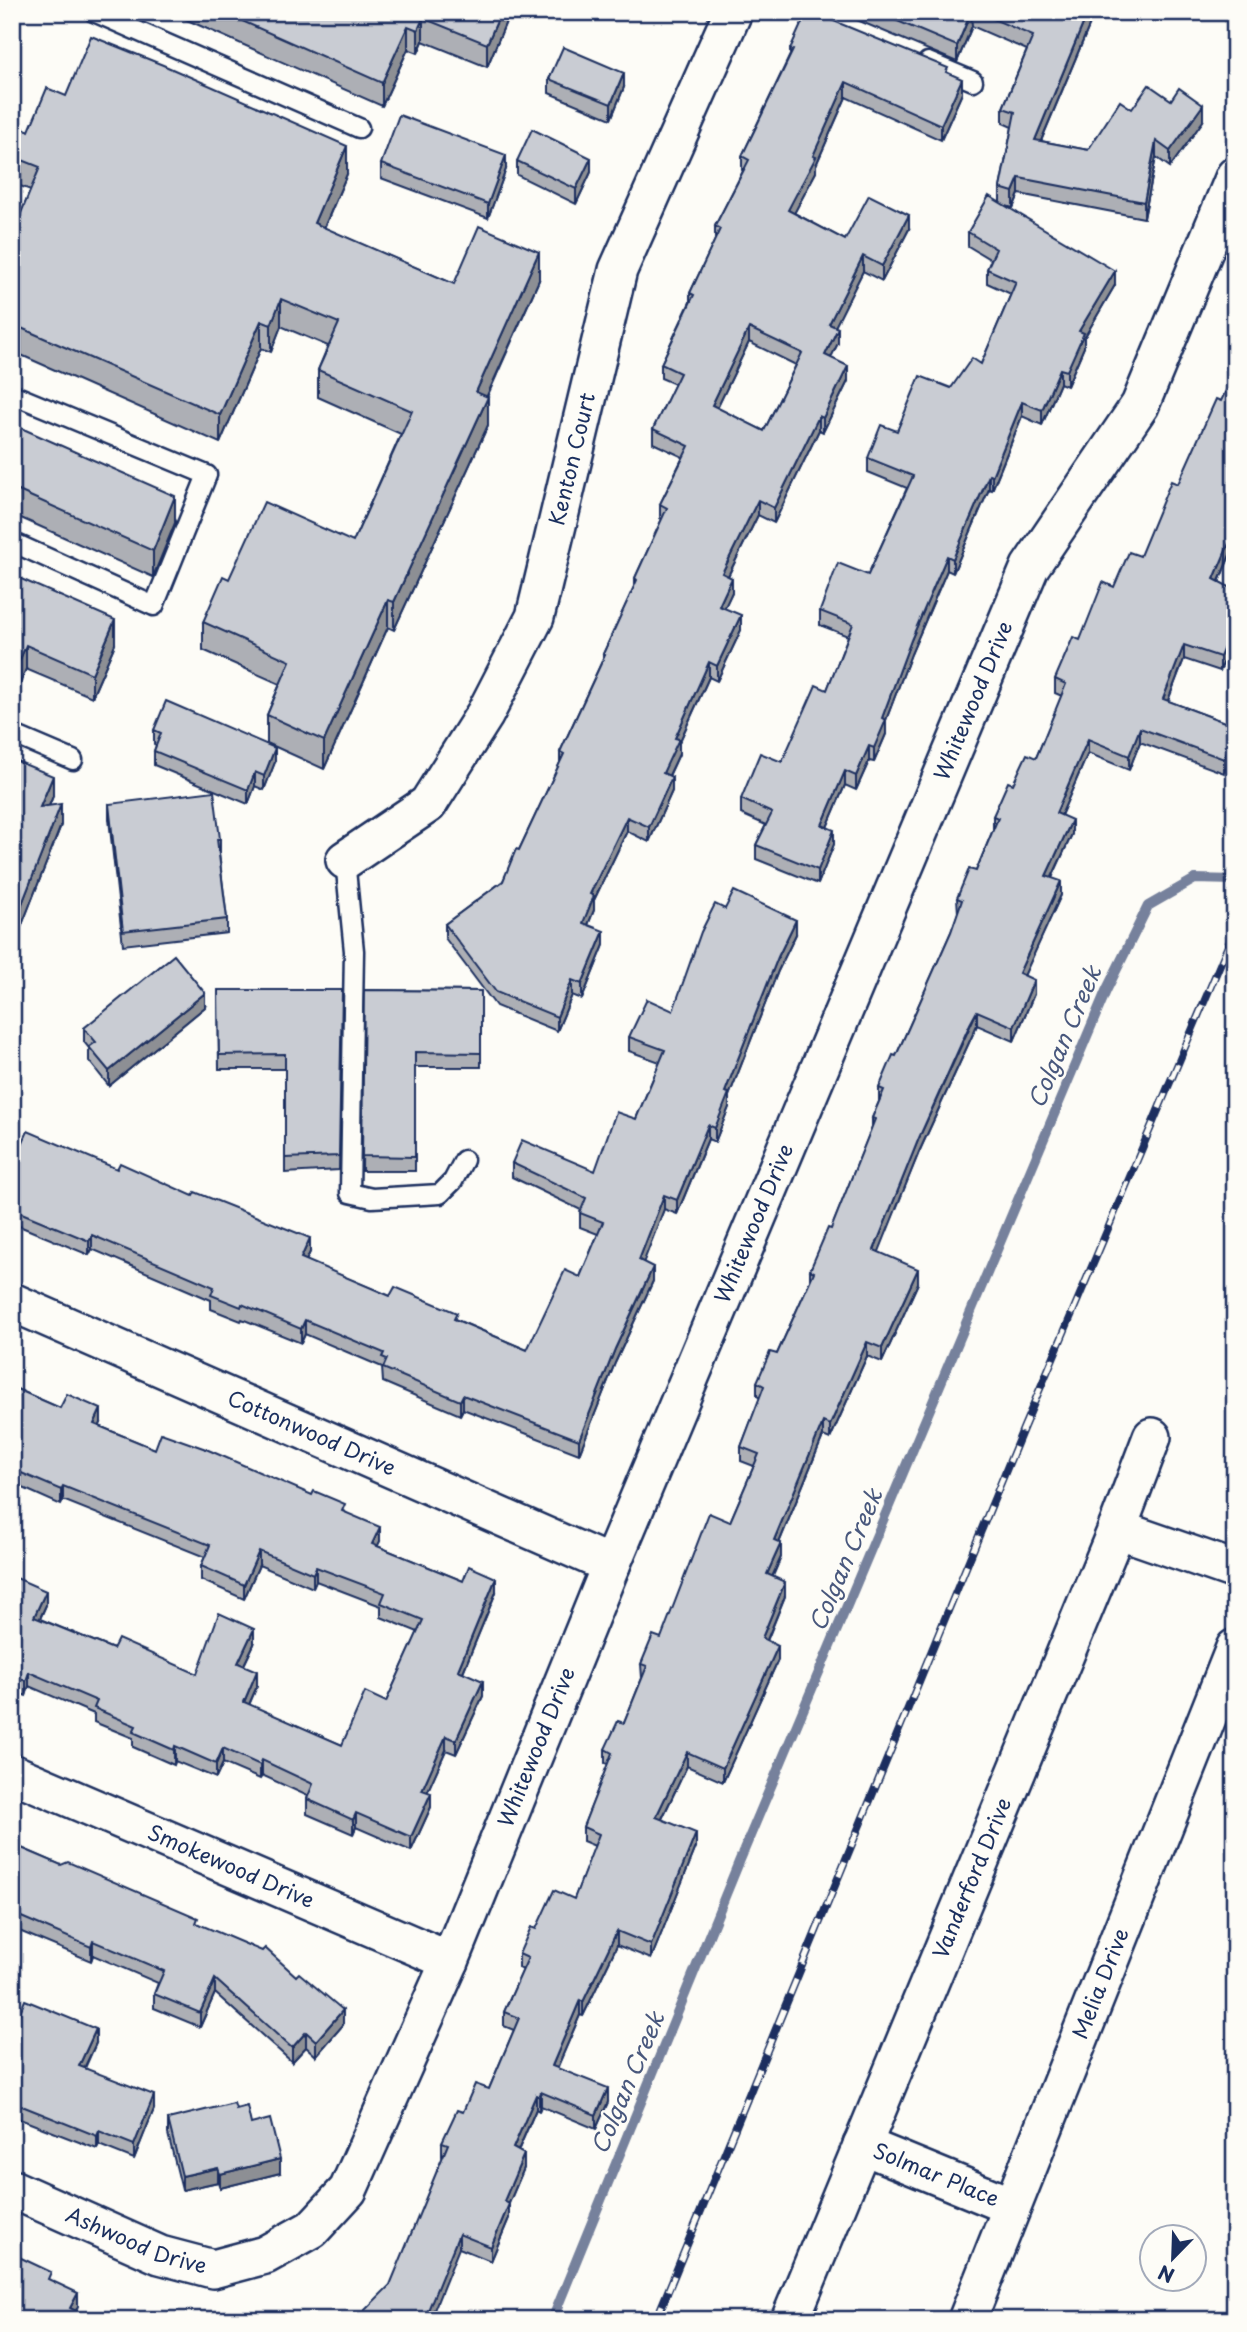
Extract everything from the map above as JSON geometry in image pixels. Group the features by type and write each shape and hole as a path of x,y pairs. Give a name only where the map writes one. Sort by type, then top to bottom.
{"street":[{"name":"Kenton Court","path":"345,860 428,804 485,715 535,617 618,270 733,12"},
{"name":"Whitewood Drive","path":"265,2255 312,2229 348,2190 450,1961 611,1565 1030,567 1140,405 1235,176"},
{"name":"Cottonwood Drive","path":"12,1303 611,1565"},
{"name":"Vanderford Drive","path":"790,2320 1117,1530 1152,1437"},
{"path":"1117,1530 1235,1570"},
{"name":"Melia Drive","path":"967,2320 1235,1648"},
{"name":"Smokewood Drive","path":"12,1773 450,1961"},
{"name":"Solmar Place","path":"862,2145 1011,2206"},
{"name":"Ashwood Drive","path":"12,2189 160,2255 186,2262 213,2269 265,2255"}],"lane":[{"path":"94,12 359,128"},
{"path":"909,55 973,81"},
{"path":"12,394 207,475 154,606 12,542"},
{"path":"12,734 73,760"},
{"path":"345,860 354,951 350,1193 372,1198 440,1194 453,1181 464,1160"}],"building":[{"path":"222,12 501,12 487,44 423,18 418,30 408,26 382,83"},
{"path":"812,12 948,68 946,72 962,79 941,125 846,82 813,156 816,157 788,210 845,240 869,195 909,215 882,266 863,256 829,324 838,328 825,355 848,366 823,418 819,416 774,508 758,500 722,573 732,578 719,606 741,615 717,666 709,662 675,738 679,739 663,773 672,777 649,827 627,817 590,894 594,896 583,923 604,931 582,984 572,980 557,1017 496,992 445,924 503,881 516,849 519,850 564,754 560,752 605,655 603,654 637,580 635,578 667,508 660,504 689,446 653,429 680,373 661,364 694,295 690,293 720,229 715,226 749,160 742,156 793,50 790,49 804,18 808,20","holes":["749,328 802,353 764,431 712,405"]},
{"path":"876,12 971,12 957,46"},
{"path":"977,12 1088,12 1035,140 1088,150 1120,101 1132,109 1149,85 1171,100 1179,88 1203,105 1170,151 1156,141 1144,202 1019,178 1013,192 1000,188 1015,112 1003,108 1033,36"},
{"path":"91,36 347,146 314,223 454,284 479,226 539,252 476,392 488,397 394,602 388,600 324,741 267,715 290,661 203,622 223,576 229,579 264,502 353,542 412,411 318,370 339,323 281,299 271,325 261,321 220,415 12,324 12,235 40,167 12,156 12,123 29,131 47,88 66,96"},
{"path":"563,47 624,73 611,104 549,79"},
{"path":"399,115 506,155 488,204 381,164"},
{"path":"532,129 591,158 576,189 517,161"},
{"path":"989,196 1115,271 1079,331 1084,333 1067,371 1060,369 1042,410 1022,402 992,476 989,475 953,559 947,556 911,640 882,718 886,720 874,748 869,746 856,776 845,771 822,825 834,830 818,870 756,845 772,813 741,799 760,753 782,762 816,685 827,690 853,624 820,611 838,563 868,575 913,476 868,458 881,425 897,431 920,376 951,388 972,358 981,364 1016,282 987,269 996,249 968,232"},
{"path":"1235,372 1235,529 1214,579 1235,590 1235,652 1224,647 1220,657 1184,645 1163,699 1235,726 1224,759 1140,728 1129,756 1088,739 1056,813 1072,820 1046,876 1061,881 1019,973 1034,980 1014,1027 977,1011 970,1024 919,1138 874,1250 918,1269 882,1348 867,1342 830,1425 823,1422 774,1540 781,1543 767,1574 785,1582 762,1638 778,1646 723,1768 687,1752 656,1817 696,1833 651,1945 617,1931 583,2002 580,2000 552,2066 608,2088 596,2115 541,2092 539,2097 536,2095 513,2148 524,2154 504,2201 509,2204 491,2247 459,2234 423,2320 355,2320 390,2285 448,2144 442,2142 457,2110 463,2112 475,2084 489,2089 519,2018 504,2012 528,1958 519,1954 531,1927 536,1929 554,1890 574,1899 599,1834 583,1827 612,1753 605,1749 618,1721 624,1723 647,1666 641,1664 653,1635 661,1638 709,1513 730,1522 759,1454 741,1447 764,1386 757,1382 770,1352 777,1354 814,1272 810,1270 828,1228 831,1229 875,1119 872,1118 884,1090 879,1088 951,932 962,900 957,898 969,869 976,871 998,818 993,816 1008,782 1013,784 1027,754 1036,758 1066,684 1055,679 1073,637 1080,640 1103,582 1114,587 1129,552 1140,556 1171,481 1178,484 1216,399 1221,401"},
{"path":"12,424 175,496 153,551 12,488"},
{"path":"12,575 115,620 92,674 26,645 12,678"},
{"path":"166,701 275,748 264,776 255,772 248,790 154,751 161,733 154,730"},
{"path":"12,759 53,776 40,807 61,804 18,914 15,913 12,920"},
{"path":"214,791 227,919 123,931 109,804"},
{"path":"734,891 796,920 778,957 725,1092 729,1093 715,1128 708,1125 677,1200 664,1195 639,1260 653,1267 615,1349 579,1440 463,1395 460,1401 383,1368 387,1359 382,1357 384,1353 305,1320 301,1329 242,1304 241,1307 211,1295 214,1287 92,1235 89,1241 12,1209 12,1153 17,1155 28,1131 117,1169 120,1163 193,1196 195,1192 310,1238 301,1258 390,1296 395,1287 457,1313 454,1319 527,1350 565,1270 580,1277 603,1222 580,1213 586,1198 512,1163 522,1140 595,1171 616,1112 636,1119 665,1050 629,1037 647,999 673,1011 701,932 715,904 725,909"},
{"path":"174,955 205,993 109,1071 89,1047 96,1042 84,1028"},
{"path":"218,990 342,990 339,1156 285,1158 285,1054 219,1055"},
{"path":"364,990 481,991 481,1053 415,1052 415,1157 362,1156"},
{"path":"12,1387 60,1408 67,1394 101,1409 94,1424 155,1449 161,1433 206,1449 312,1495 314,1491 345,1504 342,1511 380,1527 372,1544 463,1581 469,1566 496,1578 458,1670 483,1681 456,1740 446,1736 422,1790 431,1793 411,1837 356,1813 353,1820 307,1799 313,1784 262,1760 260,1765 223,1748 216,1764 175,1746 174,1750 133,1732 136,1726 94,1708 97,1701 29,1672 26,1681 12,1676 12,1576 46,1591 34,1617 113,1649 118,1639 197,1674 219,1613 254,1629 238,1663 257,1671 244,1702 342,1745 365,1692 386,1702 423,1620 381,1603 385,1593 316,1567 313,1574 259,1551 244,1585 201,1566 210,1545 63,1486 61,1490 12,1469"},
{"path":"12,1844 61,1865 68,1862 198,1918 196,1923 262,1951 265,1948 296,1976 299,1973 343,2010 316,2041 306,2032 292,2048 215,1979 200,2013 154,1994 164,1971 93,1941 91,1947 12,1913"},
{"path":"25,2000 96,2029 79,2066 154,2095 134,2145 99,2131 97,2136 12,2102 12,2031"},
{"path":"234,2103 236,2109 247,2106 251,2124 270,2119 280,2159 220,2174 218,2168 182,2176 168,2119"},
{"path":"19,2257 51,2272 48,2279 78,2293 70,2308 95,2320 12,2320 12,2266 15,2267"}],"waterway":[{"name":"Colgan Creek","path":"552,2320 739,1862 1106,991 1148,906 1195,879 1235,880"}],"railway":[{"path":"656,2320 1023,1429 1235,929"}]}
